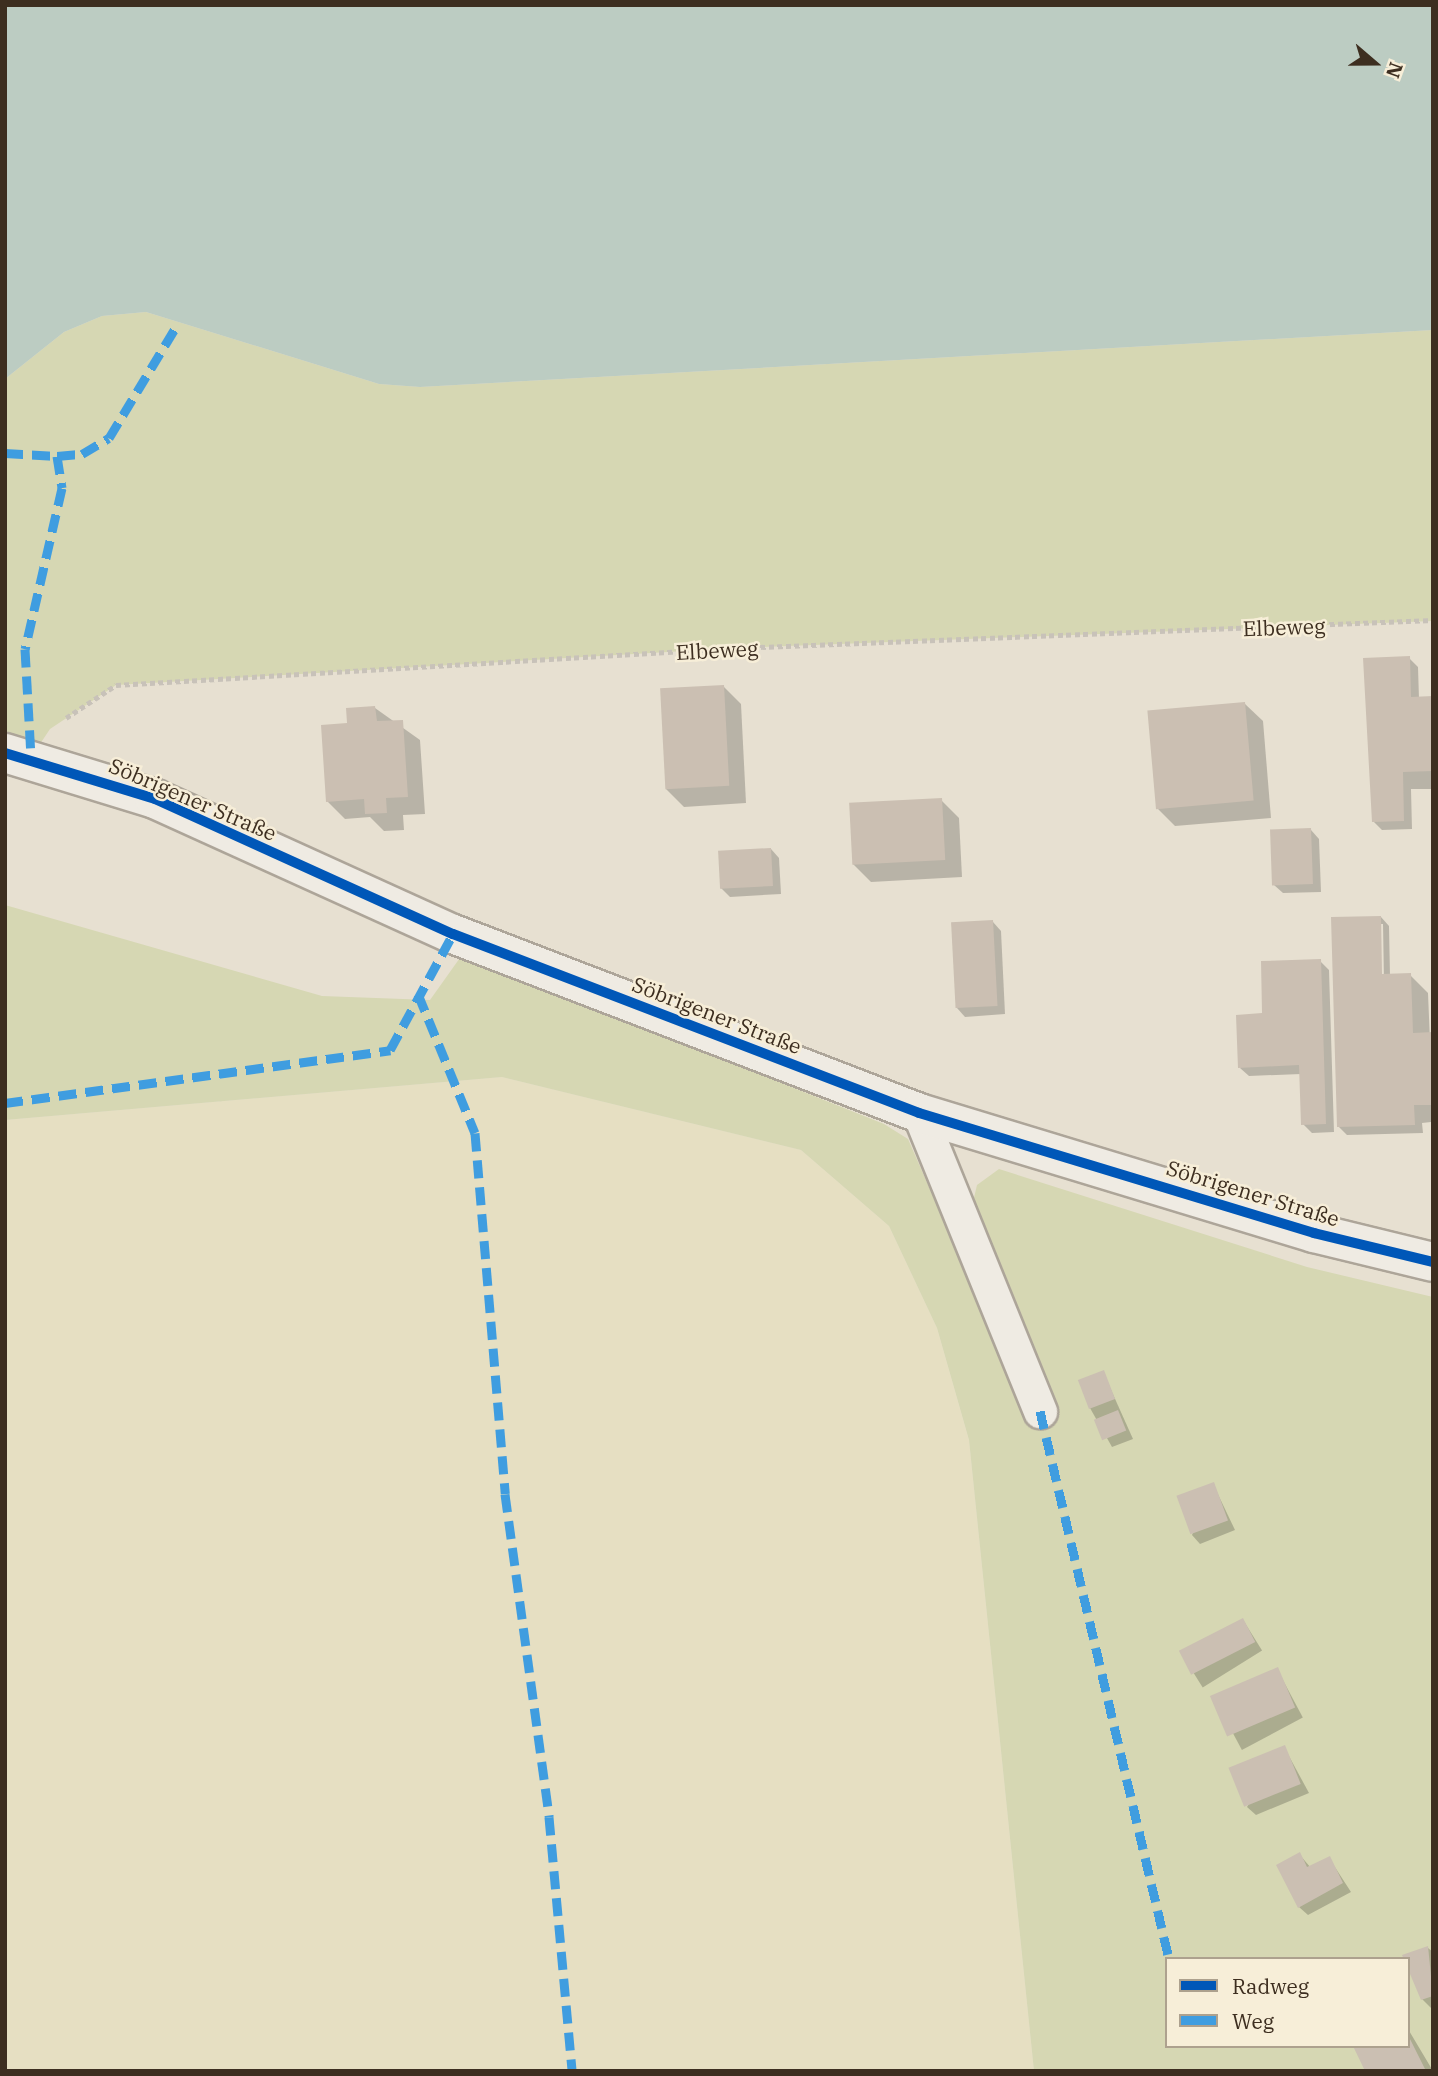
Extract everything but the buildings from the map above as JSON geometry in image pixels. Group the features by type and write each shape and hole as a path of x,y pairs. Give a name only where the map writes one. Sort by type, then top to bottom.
{"street":[{"name":"Söbrigener Straße","path":"18,755 155,799 453,934 919,1113 1314,1233 1433,1262"}],"lane":[{"path":"919,1113 1040,1411"}],"shaded area":[{"path":"5,5 1433,5 1433,330 420,387 379,384 146,312 102,316 64,332 5,379"},
{"path":"502,1077 801,1150 889,1226 937,1328 969,1440 1034,2071 5,2071 5,1120"}],"green space":[{"path":"146,312 379,384 420,387 1433,330 1433,621 735,648 116,685 50,729 40,744 5,737 5,379 64,332 102,316"},
{"path":"5,905 322,996 430,1000 462,955 884,1124 908,1139 1029,1416 973,1202 977,1185 999,1169 1307,1267 1433,1297 1433,2071 1034,2071 969,1440 937,1328 889,1226 801,1150 502,1077 5,1120"}],"marked path":[{"path":"57,456 82,454 109,438 176,327"},
{"path":"5,453 57,456 62,488 25,649 31,757"},
{"path":"5,1103 390,1050 453,934"},
{"path":"418,994 475,1133 505,1494 549,1817 572,2071"},
{"path":"1040,1411 1169,1957"}],"cycle path":[{"path":"5,753 155,799 453,934 919,1113 1314,1233 1433,1262"}]}
